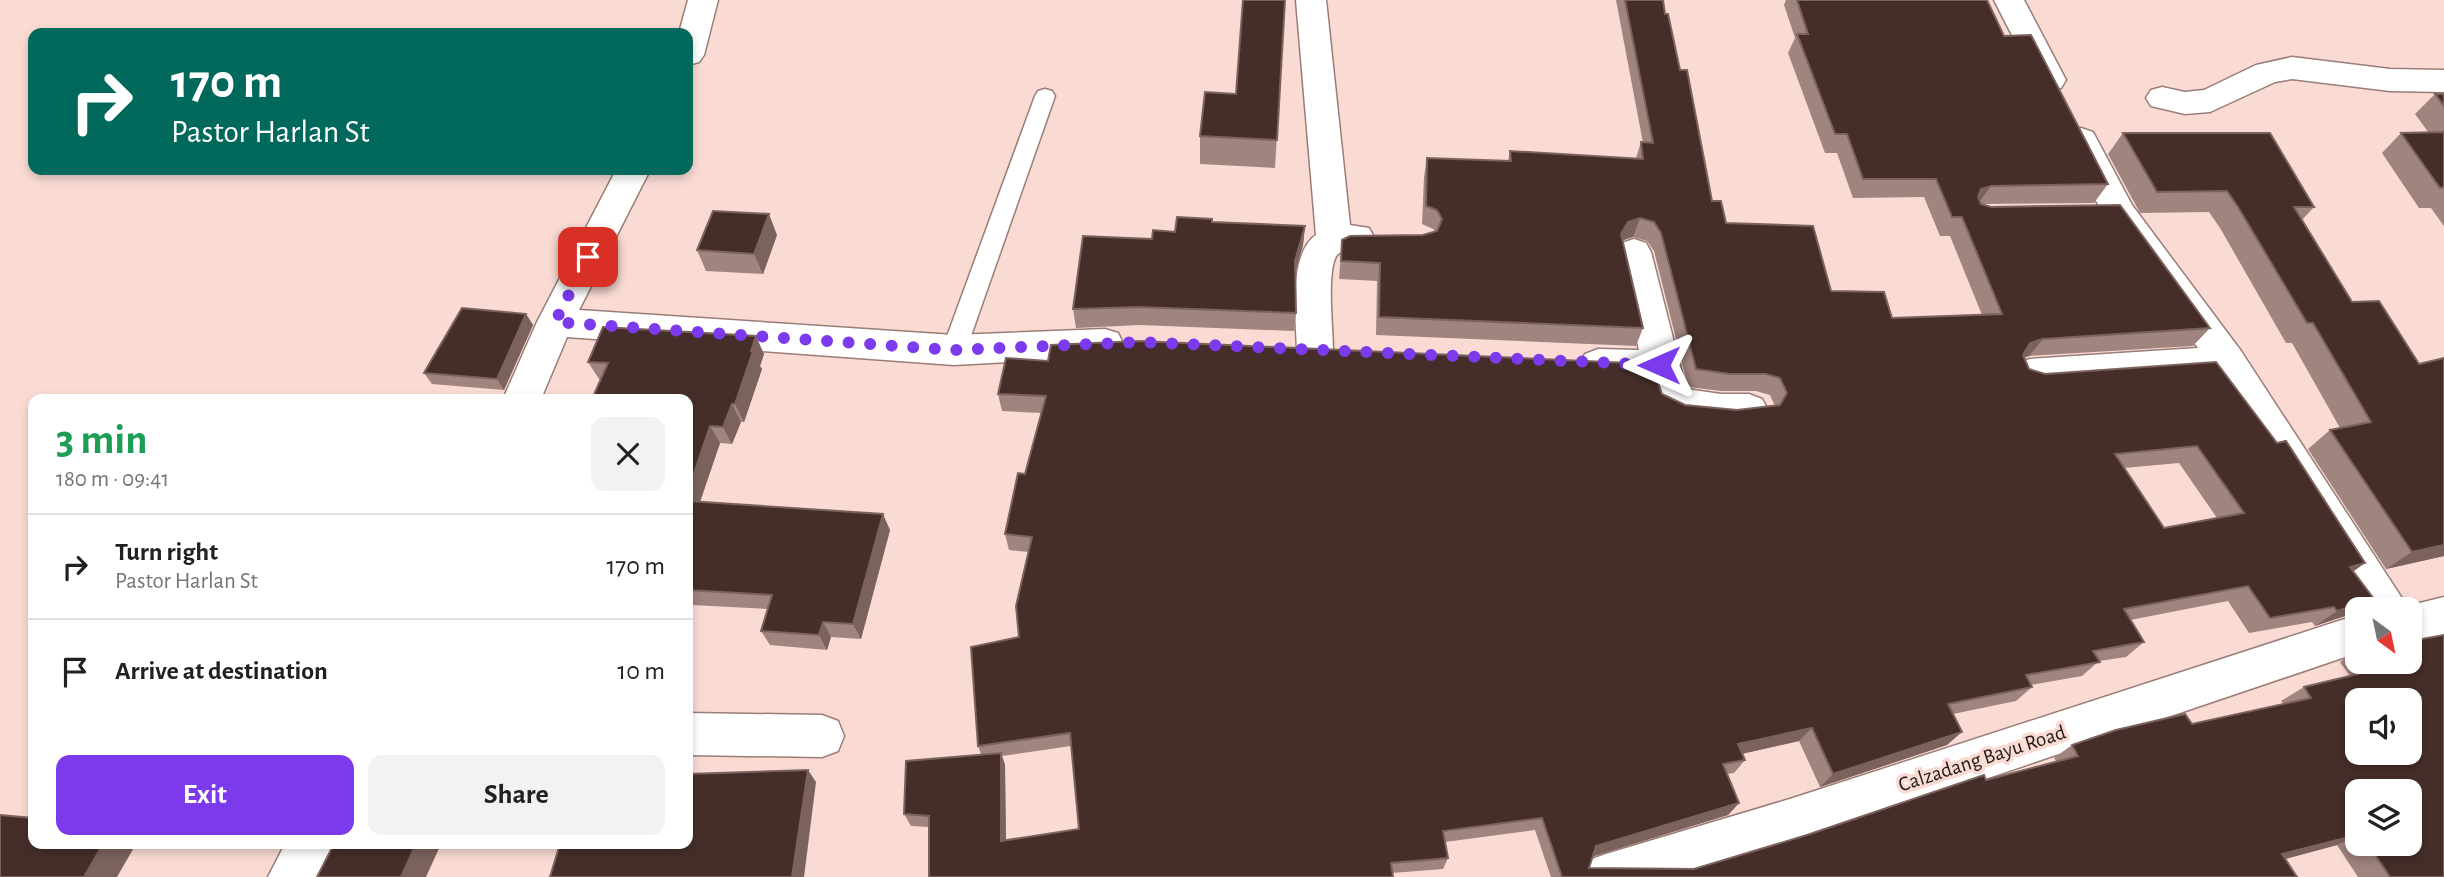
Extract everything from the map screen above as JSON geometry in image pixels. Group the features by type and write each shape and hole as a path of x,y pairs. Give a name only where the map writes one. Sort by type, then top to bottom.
{"street":[{"path":"693,37 703,0"},
{"path":"1311,0 1334,240"},
{"path":"2009,0 2067,112 2107,213 2228,361 2380,597"},
{"path":"2162,98 2185,103 2210,101 2267,73 2291,68 2390,79 2444,81"},
{"path":"524,394 555,322 630,175"},
{"path":"1354,352 1301,350 1321,249 1334,240 1352,237 1392,238"},
{"path":"1634,252 1669,398 1674,402 1721,410 1756,409"},
{"path":"555,322 954,350 1140,342"},
{"path":"2030,374 2228,361"},
{"path":"1560,362 1659,365"},
{"path":"2422,620 2444,616"},
{"name":"Calzadang Bayu Road","path":"1606,877 1793,821 2345,638"},
{"path":"693,734 822,736"},
{"path":"291,877 309,849"}],"lane":[{"path":"954,350 1045,96"}],"building":[{"path":"1243,0 1285,0 1277,140 1200,136 1205,92 1236,94"},
{"path":"1625,0 1663,0 1680,70 1687,70 1712,201 1721,201 1726,223 1813,226 1831,291 1884,292 1892,318 2002,314 1962,217 1952,217 1936,179 1863,179 1847,134 1835,134 1797,34 1808,34 1797,0 1987,0 2004,36 2031,35 2108,184 1991,186 1981,189 1978,197 1981,204 1991,207 2120,205 2210,328 2043,339 2030,343 2023,355 2029,369 2045,374 2216,362 2277,443 2286,441 2365,563 2350,567 2372,597 2345,597 2345,608 2337,611 2334,607 2270,618 2248,586 2124,609 2144,642 2093,651 2100,662 2026,675 2032,687 1948,704 1962,732 1833,774 1812,728 1738,744 1745,760 1723,764 1739,803 1596,846 1589,868 1694,869 1807,835 1984,775 1986,780 2078,756 2072,745 2116,730 2185,714 2192,724 2311,698 2304,687 2358,674 2422,674 2422,639 2444,635 2444,877 2390,877 2376,856 2422,856 2422,779 2345,779 2345,838 2282,854 2297,877 1562,877 1542,818 1443,831 1448,858 1391,863 1393,877 929,877 929,816 904,814 906,761 1001,753 1001,841 1079,829 1070,733 978,746 971,647 1019,637 1016,606 1032,537 1005,534 1018,473 1025,474 1046,396 998,394 1006,358 1048,361 1051,345 1139,341 1652,364 1662,394 1685,405 1737,410 1780,405 1787,393 1780,378 1766,374 1730,374 1696,369 1661,233 1654,222 1640,218 1628,222 1621,234 1643,328 1379,317 1380,263 1341,261 1342,240 1350,236 1423,235 1437,231 1442,219 1437,210 1426,206 1427,158 1511,161 1510,151 1643,159 1641,142 1653,143","holes":["2197,446 2244,513 2164,528 2115,454"]},
{"path":"2435,94 2444,94 2444,106"},
{"path":"2444,132 2444,187 2440,188 2401,133"},
{"path":"2123,133 2270,133 2314,207 2294,207 2352,302 2379,301 2419,364 2444,358 2444,545 2412,552 2330,430 2371,422 2313,323 2307,323 2227,191 2157,192"},
{"path":"713,211 769,214 754,254 697,250"},
{"path":"1177,217 1212,219 1212,222 1305,226 1295,261 1296,313 1139,307 1073,309 1083,236 1152,239 1153,230 1175,232"},
{"path":"462,308 526,314 497,379 424,373"},
{"path":"603,327 756,336 735,404 732,404 723,427 710,426 693,476 693,394 594,394 608,363 588,362"},
{"path":"693,501 883,514 853,624 823,622 819,635 761,631 772,595 693,590"},
{"path":"808,770 792,877 550,877 558,849 693,849 693,774"},
{"path":"0,815 28,818 28,849 100,849 84,877 0,877"},
{"path":"331,849 414,849 401,877 317,877"}],"route":[{"path":"588,257 555,322 954,350 1140,342 1659,365"}]}
